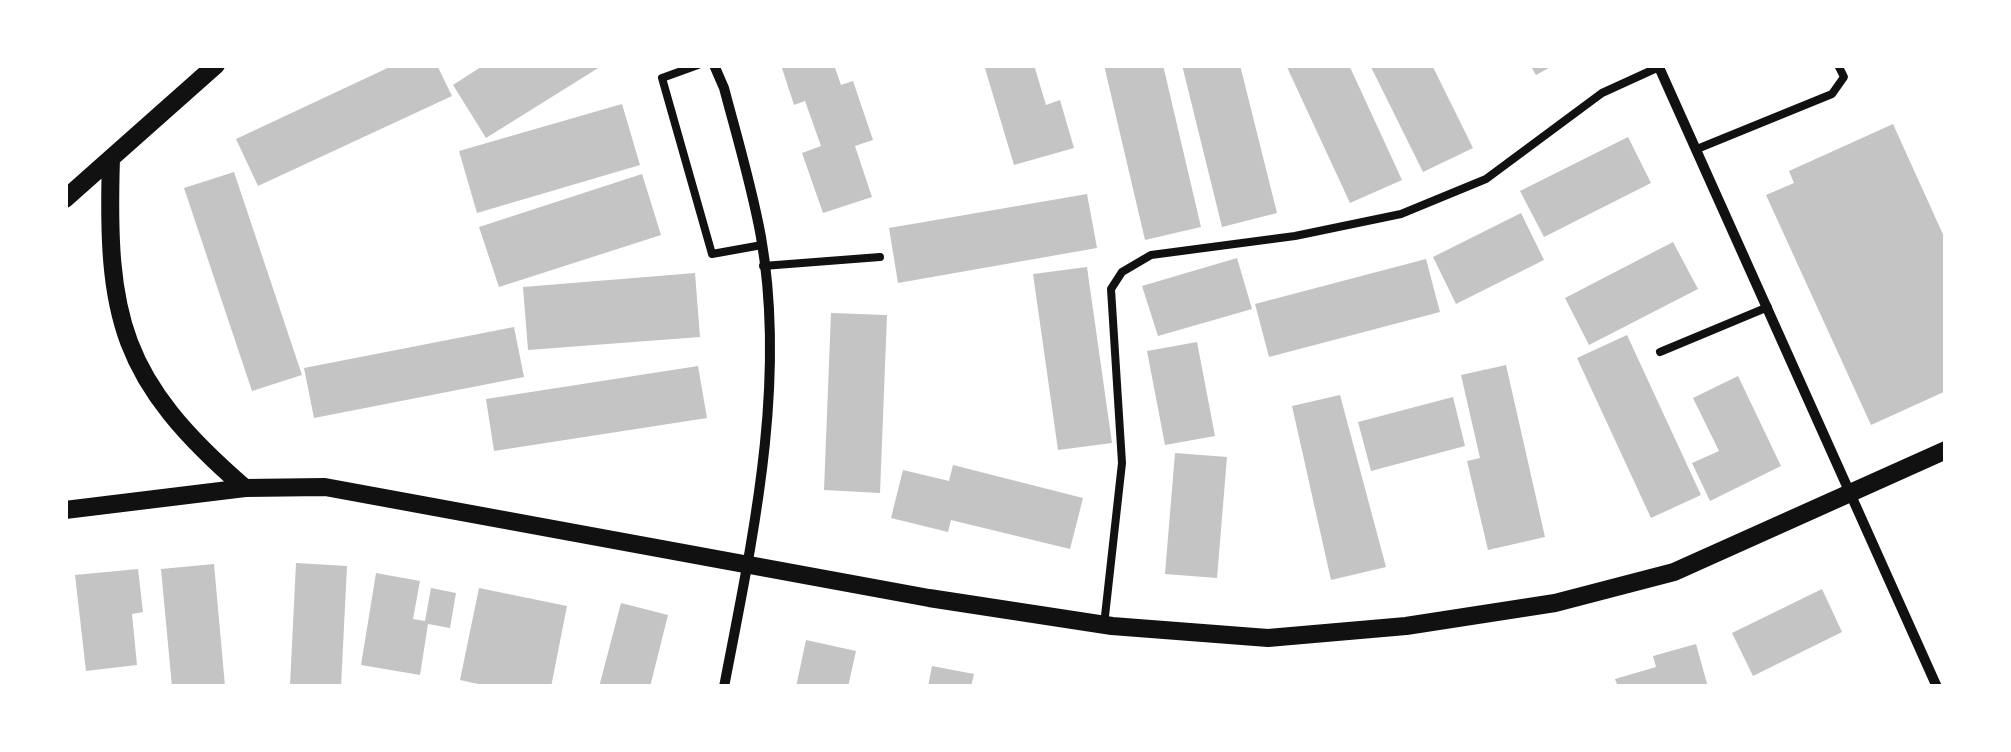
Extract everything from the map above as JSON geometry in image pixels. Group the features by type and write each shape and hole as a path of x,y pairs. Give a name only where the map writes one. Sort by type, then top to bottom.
{"street":[{"path":"65,199 216,65"},
{"path":"714,65 729,107 762,245 769,340 762,464 724,687"},
{"path":"1659,66 1937,687"},
{"path":"111,158 108,251 121,324 151,390 194,444 244,488"},
{"path":"65,510 244,488 325,487 1104,625 1268,638 1406,626 1556,603 1674,572 1852,496 1946,450"}],"lane":[{"path":"698,65 662,78 712,254 762,245"},
{"path":"1697,148 1832,94 1844,77 1838,65"},
{"path":"1104,625 1122,463 1111,290 1122,272 1150,255 1295,236 1401,214 1486,179 1602,93 1659,66"},
{"path":"763,266 880,257"},
{"path":"1660,352 1768,307"}],"building":[{"path":"394,65 437,65 452,96 258,186 236,139"},
{"path":"484,65 603,65 486,138 453,85"},
{"path":"781,65 834,65 841,85 853,81 873,140 855,146 872,197 823,213 802,153 821,146 805,101 794,105"},
{"path":"984,65 1034,65 1046,105 1060,100 1074,148 1014,165"},
{"path":"1104,65 1163,65 1201,227 1145,240"},
{"path":"1182,65 1240,65 1277,213 1222,227"},
{"path":"1286,65 1349,65 1402,180 1350,203"},
{"path":"1370,65 1432,65 1473,148 1423,172"},
{"path":"1530,65 1554,65 1536,75"},
{"path":"622,104 640,165 477,213 459,151"},
{"path":"1893,124 1946,241 1946,391 1871,425 1766,195 1794,183 1789,171"},
{"path":"1628,137 1651,183 1544,237 1520,191"},
{"path":"234,172 302,375 252,391 184,188"},
{"path":"642,174 661,235 499,287 479,227"},
{"path":"1087,194 1097,248 898,283 889,228"},
{"path":"1521,213 1544,260 1456,304 1433,257"},
{"path":"1673,242 1698,289 1589,345 1565,298"},
{"path":"1237,258 1252,309 1158,336 1142,286"},
{"path":"1426,259 1440,312 1269,357 1255,304"},
{"path":"1087,267 1112,443 1058,450 1033,274"},
{"path":"695,273 700,337 528,350 523,287"},
{"path":"831,313 887,315 880,493 824,490"},
{"path":"514,327 524,377 314,418 304,368"},
{"path":"1627,335 1701,495 1651,518 1577,358"},
{"path":"1197,342 1215,436 1165,445 1147,351"},
{"path":"1506,365 1545,537 1488,550 1467,461 1480,458 1461,375"},
{"path":"698,366 707,418 494,451 486,399"},
{"path":"1738,376 1781,466 1710,501 1692,463 1719,451 1693,398"},
{"path":"1340,395 1386,567 1331,580 1292,406"},
{"path":"1453,397 1465,446 1371,471 1358,422"},
{"path":"1175,453 1227,457 1217,578 1165,574"},
{"path":"953,465 1083,498 1070,549 951,520 948,532 891,518 903,470 949,481"},
{"path":"296,563 347,566 341,687 290,685"},
{"path":"214,564 225,686 172,687 161,569"},
{"path":"138,569 143,612 132,614 137,665 86,671 75,575"},
{"path":"376,573 420,581 413,619 425,621 431,588 456,593 450,628 428,624 420,675 361,665"},
{"path":"479,588 567,606 551,687 492,687 460,680"},
{"path":"1822,589 1842,632 1753,676 1732,633"},
{"path":"621,603 668,615 650,687 599,687"},
{"path":"806,640 856,651 848,687 796,687"},
{"path":"1696,644 1708,687 1618,687 1615,679 1656,667 1653,656"},
{"path":"932,666 974,674 971,687 928,687"}]}
